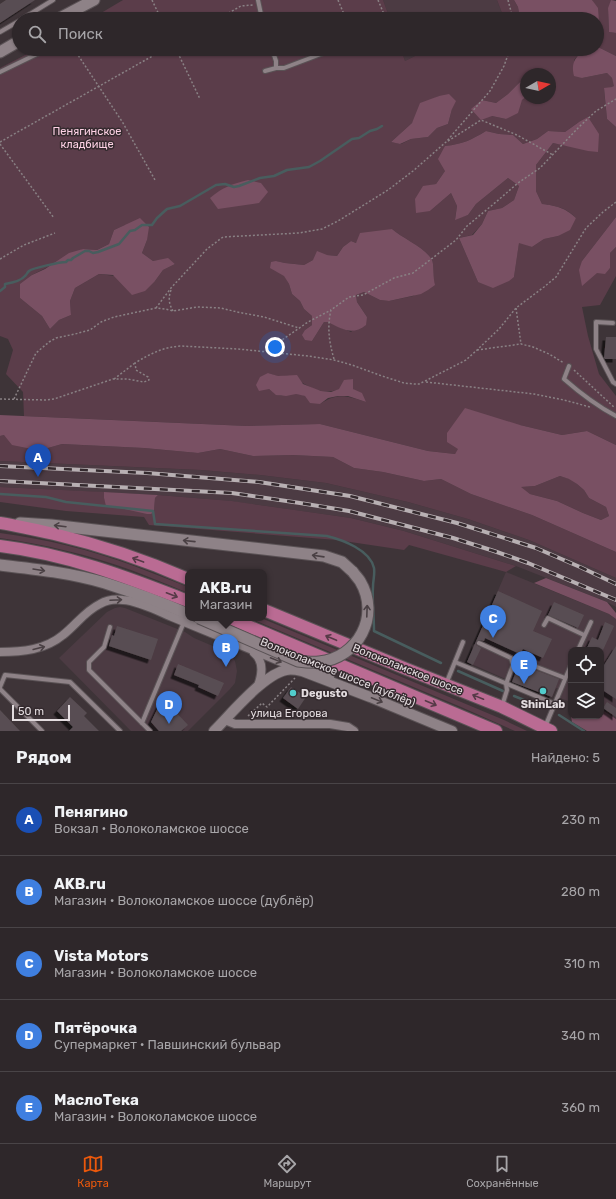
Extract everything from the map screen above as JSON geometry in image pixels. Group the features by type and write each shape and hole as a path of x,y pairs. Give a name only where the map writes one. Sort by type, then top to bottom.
{"main road":[{"path":"71,12 94,0"},
{"path":"0,52 12,45"},
{"path":"0,522 51,525 324,556 342,562 353,572 361,582 368,607 364,629 357,642 346,652 333,659 318,663 298,661 206,621"},
{"path":"0,522 92,544 185,578"},
{"path":"0,546 84,563 185,600"},
{"path":"0,565 77,576 104,583 130,591 185,618"},
{"name":"Волоколамское шоссе","path":"267,611 502,707 548,729"},
{"name":"Волоколамское шоссе","path":"235,621 496,731"}],"street":[{"name":"Волоколамское шоссе (дублёр)","path":"0,652 30,650 48,645 64,635 90,609 110,600 135,602 185,618"},
{"name":"Волоколамское шоссе (дублёр)","path":"192,621 300,673 370,697 452,731"},
{"path":"278,639 340,686"},
{"path":"250,650 260,659 261,679 257,688"},
{"path":"214,731 268,679 286,670 300,673"},
{"name":"улица Егорова","path":"225,720 235,724 330,724 354,731"}],"lane":[{"path":"33,12 53,0"},
{"path":"259,2 261,12"},
{"path":"0,32 12,25"},
{"path":"0,72 31,56"},
{"path":"274,56 276,68"},
{"path":"265,71 276,68 284,68 316,56"},
{"path":"613,323 596,322 596,349 613,382 616,384"},
{"path":"570,366 564,379 582,394 616,416"},
{"path":"544,625 548,618 584,635"},
{"path":"142,723 185,620"},
{"path":"579,647 591,622"},
{"path":"110,627 104,647 89,662 89,670 150,731"},
{"path":"446,684 464,642"},
{"path":"479,643 511,658 513,665 506,684 507,690 502,707"},
{"path":"455,662 555,704"},
{"path":"529,664 565,678"},
{"path":"548,729 555,704 568,672"},
{"path":"42,731 0,688 5,675 70,682 120,731"}],"path":[{"path":"152,0 158,12"},
{"path":"338,0 343,12"},
{"path":"378,0 383,12"},
{"path":"508,0 511,12"},
{"path":"230,12 241,6 259,2"},
{"path":"79,56 123,123 155,180"},
{"path":"54,218 0,143 152,56"},
{"path":"179,56 200,99"},
{"path":"156,308 207,249 223,237 300,233 322,229 338,221 388,190 413,171 446,142 490,91 504,66 508,56"},
{"path":"266,352 308,322 331,310 349,297 363,295 394,278 413,273 456,240 467,226 518,183 540,168 596,111 616,99"},
{"path":"446,142 481,120 517,135 553,155"},
{"path":"0,398 38,400 54,399 113,379 135,363 162,349 172,346 238,349 308,356 334,360 352,365 404,383 414,384 424,382 466,360 499,329 516,308 556,277 586,228 616,202"},
{"path":"0,259 24,245 56,233"},
{"path":"172,288 169,296 170,306 173,311"},
{"path":"14,399 36,353 49,342 56,338 90,330 101,322 114,317 156,308 173,311 197,307 221,308 264,317 299,328"},
{"path":"516,308 521,344"},
{"path":"331,310 329,319 329,340 334,360"},
{"path":"477,350 521,344 533,347 549,354 573,368 616,409"},
{"path":"113,379 127,379 138,382 149,380 148,377 136,370 135,363"},
{"path":"424,382 534,394 606,410"},
{"path":"259,700 267,707 300,673"},
{"path":"244,720 262,703"}],"shaded area":[{"path":"383,0 497,0 502,12 387,12"},
{"path":"514,0 592,0 598,8 598,12 519,12"},
{"path":"611,0 616,1 616,33 609,32 608,8"},
{"path":"604,50 616,56 616,127 607,119 604,88 614,86 612,78 607,73 582,78 574,76 574,61 577,56 604,56"},
{"path":"403,56 415,56 405,61"},
{"path":"520,82 521,104 518,113 506,119 492,116 481,120 471,109 482,100 496,103"},
{"path":"449,94 456,101 448,124 437,128 428,137 411,139 400,144 391,142 412,123 420,103"},
{"path":"588,117 599,134 598,152 553,143 536,165 536,191 542,204 552,205 568,211 576,218 570,230 558,236 544,239 532,247 519,243 514,277 509,281 493,288 478,282 459,238 473,235 482,224 488,211 502,208 514,200 519,186 508,178 476,204 468,215 455,220 457,206 451,193 430,211 416,213 415,199 423,186 436,184 445,171 438,159 445,146 467,141 486,131 513,135 523,144 537,139 548,131 565,132"},
{"path":"248,180 261,183 268,192 259,203 218,209 210,198 228,186"},
{"path":"616,217 616,247 610,253 610,268 605,274 597,273 582,286 579,270 582,261"},
{"path":"140,218 149,227 147,240 142,253 153,261 168,258 175,264 163,270 145,291 132,295 113,275 99,274 75,288 70,301 71,315 59,320 50,329 42,316 20,298 20,284 32,275 45,269 69,253 83,249 97,250 109,244 114,230"},
{"path":"392,229 425,251 429,256 433,262 435,285 421,294 389,301 380,300 364,292 356,295 357,302 367,317 366,325 352,331 342,329 328,322 324,322 312,341 305,340 302,335 305,330 312,325 312,316 304,309 300,301 292,294 289,284 284,276 270,268 271,262 276,261 304,265 313,260 317,251 327,255 337,256 343,247 351,241 356,243 360,233"},
{"path":"268,373 278,376 297,375 303,384 321,391 331,392 339,389 344,380 353,379 353,389 362,393 366,402 348,396 338,396 328,398 320,404 310,403 305,396 296,394 286,396 276,395 269,389 259,391 256,385 260,377"},
{"path":"465,408 520,425 562,435 587,431 616,445 616,552 532,515 471,494 441,479 424,481 383,472 354,468 333,457 293,455 253,456 220,449 198,453 144,448 62,444 48,448 32,449 12,445 4,435 0,436 0,415 247,426 320,424 428,451 455,454 458,449 447,442 447,433","holes":["560,476 569,479 584,490 589,498 606,507 609,516 601,520 557,501 530,494 521,487 535,486"]},
{"path":"0,461 201,470 260,475 326,483 408,502 468,519 529,540 616,578 616,607 607,602 516,566 404,531 351,518 230,501 158,495 0,487"},
{"path":"104,492 158,495 155,498 154,511 151,514 147,514 106,506"},
{"path":"506,572 609,614 616,619 616,719 604,711 604,647 568,647 568,701 560,698 563,690 556,688 552,697 512,682 467,662"},
{"path":"546,578 607,602 616,613 616,619 609,614 534,583"},
{"path":"120,607 185,632 194,638 229,653 235,661 237,671 235,683 188,731 131,731 59,658 107,612"},
{"path":"604,711 616,719 616,731 587,731 572,722 572,719 604,719"}],"green space":[{"path":"123,0 383,0 387,12 103,12"},
{"path":"497,0 514,0 519,12 502,12"},
{"path":"592,0 616,0 611,1 608,9 609,32 616,33 616,56 604,50 604,12 596,12"},
{"name":"Пенягинское кладбище","path":"23,56 403,56 405,61 415,56 578,56 574,60 582,78 607,73 612,78 615,86 604,89 607,119 616,127 616,217 582,261 597,273 610,268 610,253 616,247 616,276 600,305 582,307 588,336 599,374 616,396 616,445 587,431 562,435 520,425 459,449 455,454 428,451 320,424 247,426 24,416 23,392 6,374 13,350 8,339 0,336 0,68","holes":["439,96 452,109 448,124 437,128 428,137 411,139 401,144 391,142 412,123 431,100","579,122 567,146 553,143 536,165 536,191 542,204 552,205 568,211 576,218 558,236 544,239 532,247 519,242 514,277 478,282 459,238 472,235 482,224 488,211 502,208 514,200 519,186 508,178 476,204 468,215 455,219 457,206 451,193 430,211 423,187 436,184 445,171 445,146 467,141 486,131 513,135 523,144 537,139 548,131 565,132","125,225 147,240 142,253 153,261 168,259 175,264 163,270 155,281 99,274 75,288 70,301 71,315 59,320 50,329 42,316 20,298 32,275 83,249 97,250 109,244 114,230","392,229 425,251 429,256 433,262 434,284 413,296 389,301 380,300 364,292 356,295 357,302 367,317 351,332 328,322 324,322 312,341 305,330 312,325 312,316 304,309 300,301 292,294 289,284 276,261 304,265 327,255 337,256 343,247 351,241 356,243","268,373 278,376 289,376 319,391 332,391 340,389 344,381 353,379 353,389 366,402 343,396 326,400 320,404 303,395 291,394 282,396 269,389"]},
{"path":"4,435 48,448 62,444 144,448 198,453 220,449 253,456 293,455 333,457 354,468 383,472 424,481 441,479 471,494 532,515 616,552 616,578 529,540 468,519 408,502 326,483 260,475 201,470 0,461 0,436"},
{"path":"560,476 570,479 584,490 589,498 606,507 609,516 601,520 557,501 530,494 520,487 535,486"},
{"path":"0,487 104,492 104,498 107,506 154,511 155,498 158,495 232,501 351,518 404,531 516,566 506,572 409,545 404,550 337,540 149,525 144,517 66,511 0,502"},
{"path":"0,533 34,538 85,550 134,566 185,586 185,592 145,575 83,555 17,540 0,538"},
{"path":"256,621 267,621 527,731 515,731"}],"building":[{"path":"6,0 35,0 17,12 12,12 12,15 0,23 0,4"},
{"path":"606,337 616,337 616,359 604,358"},
{"path":"498,591 542,611 533,631 552,639 543,658 523,649 520,654 485,638 484,641 479,640 476,642 476,645 481,648 473,665 467,662"},
{"path":"554,602 584,615 578,628 548,615"},
{"path":"605,622 614,626 604,648 587,647 592,637 598,640"},
{"path":"117,626 158,639 151,660 109,646 112,635 114,636"},
{"path":"616,646 616,699 604,691 604,665"},
{"path":"178,664 224,683 218,696 198,687 199,685 174,675"},
{"path":"519,664 559,679 552,697 512,682"},
{"path":"291,687 306,697 298,709 283,698"},
{"path":"70,697 87,713 84,716 99,731 69,731 73,727 57,711"},
{"path":"163,697 188,725 181,731 159,731 151,722"},
{"path":"607,702 616,708 616,717 604,709"},
{"path":"0,710 20,731 0,731"}],"waterway":[{"path":"0,291 5,287 5,284 21,279 31,270 47,265 66,262 85,251 93,253 98,252 119,244 130,231 135,230 142,225 152,225 167,209 180,206 216,185 225,184 234,187 260,178 274,176 287,170 309,167 352,139 359,138 382,126"},
{"path":"0,494 46,497 66,502 153,511 155,524 327,536 341,540 362,551 367,556 374,568 374,631 441,663"},
{"path":"458,671 503,691"},
{"path":"514,696 542,707"},
{"path":"559,715 584,731"}],"railway":[{"path":"0,466 147,473 259,482 350,496 457,523 536,548 616,584"},
{"path":"0,481 232,493 349,511 453,538 494,551 528,563 616,600"}],"place":[{"name":"Пенягино","path":"38,477"},
{"name":"Vista Motors","path":"493,638"},
{"name":"AKB.ru","path":"226,667"},
{"name":"МаслоТека","path":"524,684"},
{"name":"ShinLab","path":"543,691"},
{"name":"Degusto","path":"293,693"},
{"name":"Пятёрочка","path":"169,724"}]}
